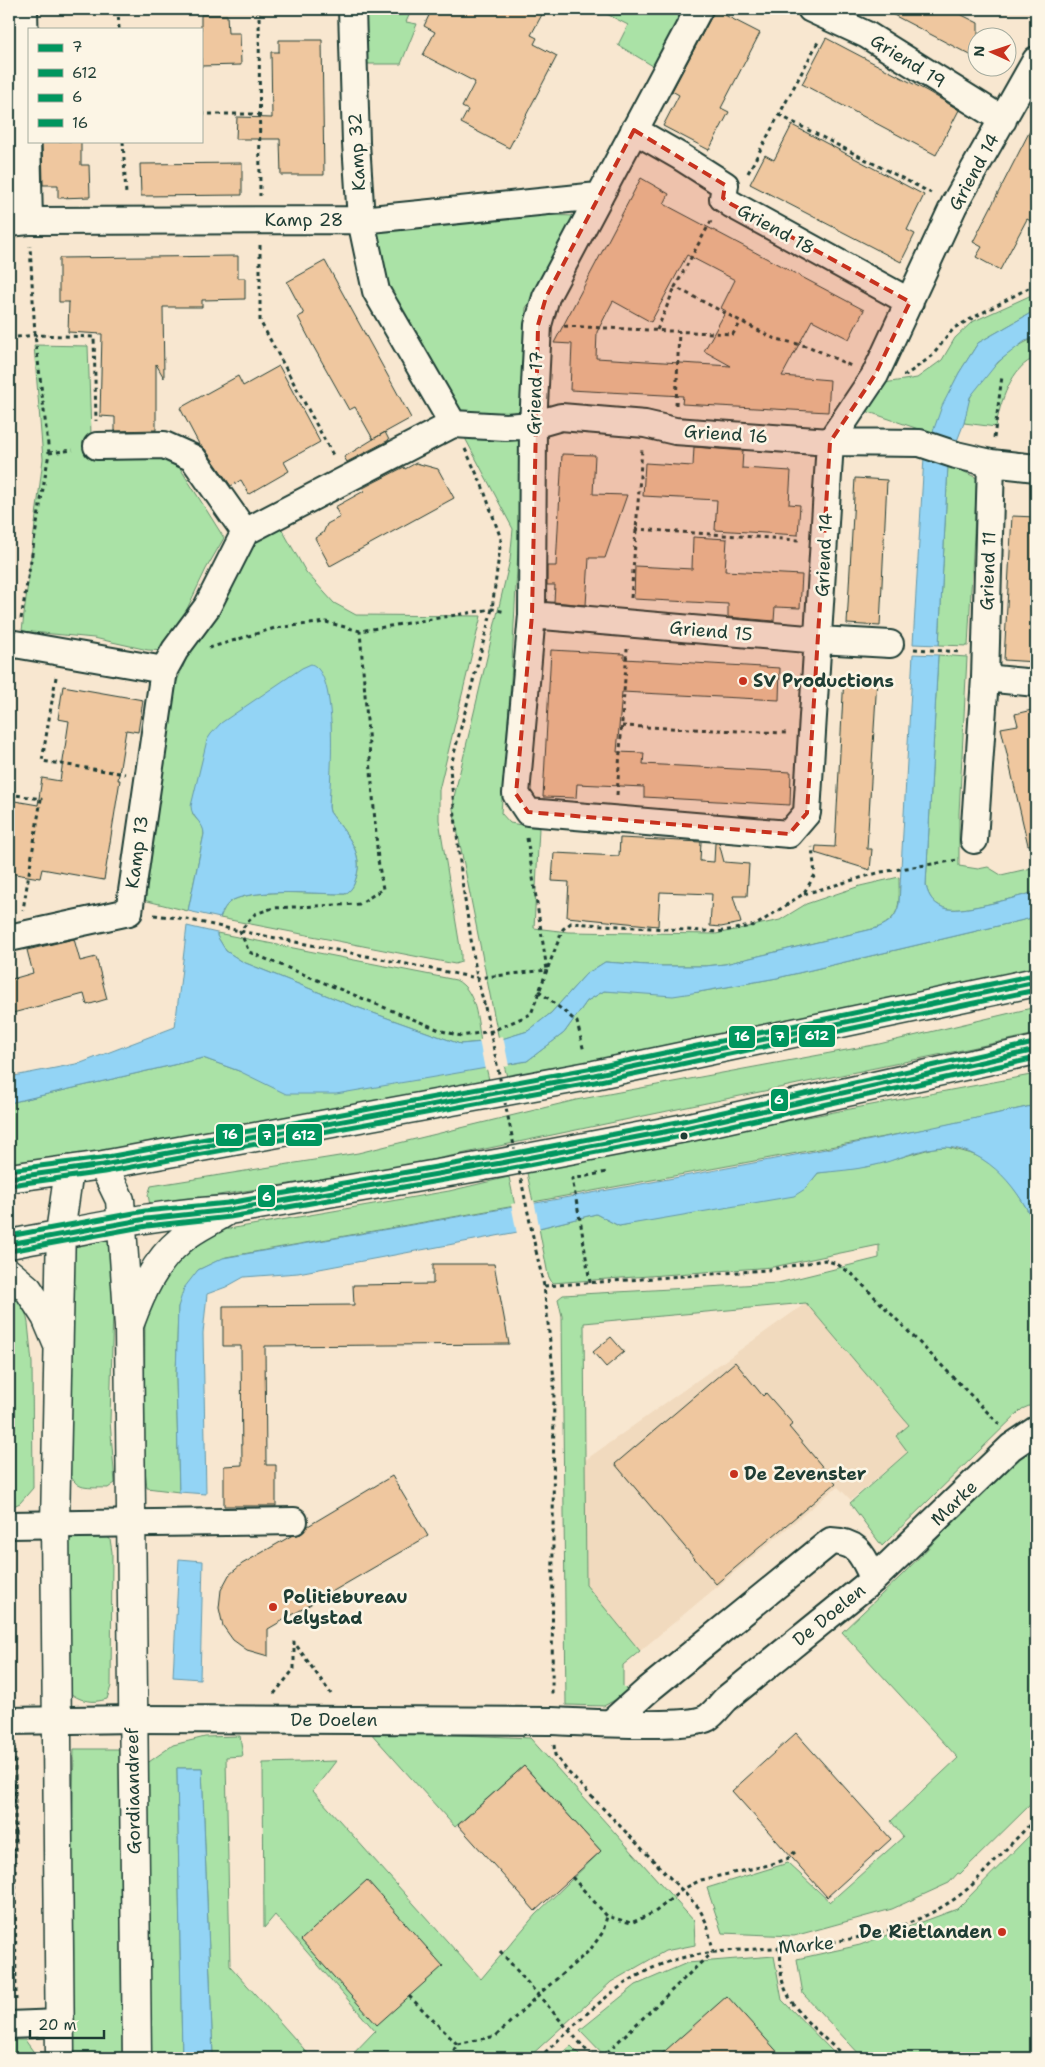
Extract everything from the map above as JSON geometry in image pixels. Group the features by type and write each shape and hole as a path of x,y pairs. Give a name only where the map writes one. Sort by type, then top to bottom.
{"main road":[{"path":"9,1178 104,1165 594,1075 1036,982"},
{"path":"9,1244 123,1223 202,1211 229,1210 501,1163 685,1128 1036,1050"},
{"name":"Gordiaandreef","path":"104,1165 120,1200 123,1223 125,1292 129,1327 136,2058"},
{"path":"60,2058 55,1524 57,1343 60,1314 61,1235 69,1170"},
{"name":"Gordiaandreef","path":"129,1327 148,1280 164,1258 181,1240 229,1210"},
{"path":"9,1273 28,1289 46,1317 57,1343"}],"street":[{"path":"19,222 24,9"},
{"name":"Kamp 32","path":"352,9 356,143 361,220 376,291 452,424"},
{"name":"Griend 17","path":"528,812 516,794 532,615 533,425 538,325 546,298 598,196 699,9"},
{"name":"Griend 19","path":"821,14 867,35 1003,120"},
{"name":"Griend 14","path":"800,822 807,813 830,442 875,375 954,205 1036,60"},
{"name":"Griend 18","path":"634,130 725,185 727,201 910,302"},
{"name":"Kamp 28","path":"19,222 361,220 598,196"},
{"name":"Griend 16","path":"533,425 561,418 644,424 675,431 830,442 920,443 956,455 991,463 1036,468"},
{"path":"97,446 164,445 193,458 245,532 452,424 506,427 533,425"},
{"name":"Griend 11","path":"974,840 985,678 991,463"},
{"name":"Kamp 13","path":"14,937 129,912 148,778 170,660 207,607 245,532"},
{"name":"Griend 15","path":"532,615 900,646"},
{"path":"13,644 60,651 170,660"},
{"path":"985,678 1036,683"},
{"path":"528,812 790,834 800,822"},
{"name":"Marke","path":"874,1579 1027,1437"},
{"path":"9,1525 294,1521"},
{"name":"De Doelen","path":"57,1720 132,1719 552,1721 612,1723 691,1723 706,1718 726,1699 874,1579 859,1551 846,1542 831,1541 657,1683 612,1723"},
{"path":"12,1721 57,1720"},
{"path":"13,2025 60,2024"}],"path":[{"path":"118,9 118,28"},
{"path":"258,9 260,320 346,480"},
{"path":"657,330 675,287 778,115 821,14"},
{"path":"202,114 260,114"},
{"path":"778,115 954,205"},
{"path":"123,142 127,220"},
{"path":"13,644 49,453 19,222"},
{"path":"675,287 773,338 810,347 833,359 875,375 906,375 932,356 954,328 1036,284"},
{"path":"538,325 733,334 741,322"},
{"path":"675,431 679,331"},
{"path":"9,338 35,335 94,337 97,446"},
{"path":"991,463 1002,376"},
{"path":"452,424 482,485 501,539 492,610 450,769 462,881 477,978 485,1007 544,1286 554,1379 552,1721 555,1754 569,1773 699,1908 707,1924 713,1951 601,2058"},
{"path":"635,529 825,541"},
{"path":"170,660 275,628 326,622 360,631 492,610 532,615"},
{"path":"240,931 256,914 273,908 359,904 383,889 378,860 360,631"},
{"path":"900,646 941,651"},
{"path":"60,651 42,761 148,778"},
{"path":"622,726 812,734"},
{"path":"9,794 41,799 14,937"},
{"path":"528,812 527,840 547,970"},
{"path":"800,822 813,850 815,875 803,894"},
{"path":"240,931 248,952 442,1031 461,1036 492,1031 531,1014 563,929 570,923 718,932 756,925 803,894 894,870 931,864"},
{"path":"129,912 186,919 477,978 547,970"},
{"path":"539,991 577,1022 585,1057"},
{"path":"590,1283 572,1179 616,1170"},
{"path":"544,1286 768,1270 825,1260 837,1264 853,1275 1027,1437"},
{"path":"253,1720 294,1669 294,1642 350,1721"},
{"path":"12,1721 15,1853 13,2025"},
{"name":"Marke","path":"539,2058 611,1993 636,1976 663,1964 689,1955 713,1951 780,1948 848,1941 892,1929 937,1910 966,1890 1036,1818"},
{"path":"572,1877 607,1916 631,1923 655,1912 683,1890 701,1880 787,1860 795,1852"},
{"path":"9,1854 15,1853"},
{"path":"457,2044 496,2036 538,1995 590,1950 603,1932 607,1916"},
{"path":"780,1948 782,1978 788,1996 799,2012 846,2058"},
{"path":"500,1951 593,2058"},
{"path":"409,1996 457,2044"},
{"path":"450,2058 457,2044"}],"highlighted area":[{"path":"634,130 725,185 723,198 731,204 910,302 875,375 830,442 807,813 789,834 528,812 516,794 532,615 538,325 546,297"}],"shaded area":[{"name":"De Zevenster","path":"806,1303 909,1425 908,1452 851,1500 838,1487 833,1490 640,1651 586,1585 584,1461"}],"green space":[{"path":"363,9 412,9 406,22 417,24 401,64 363,64"},
{"path":"602,9 690,9 658,69 618,45 628,25 601,11"},
{"path":"530,215 580,216 526,308 520,422 460,419 373,266 366,226"},
{"path":"1036,293 1036,310 978,343 959,373 943,406 933,434 863,410 877,384 917,378 942,360 955,338 972,322"},
{"path":"1036,338 1036,358 1020,368 1008,386 996,427 964,423 970,399 983,379 1008,353 1027,341"},
{"path":"34,345 88,346 91,434 87,451 175,460 224,538 206,569 167,651 148,650 94,638 22,631 43,459"},
{"path":"465,438 524,439 511,680 501,813 510,823 539,828 534,928 568,932 716,934 780,920 806,904 860,886 899,877 898,907 891,919 877,928 725,964 661,966 605,962 586,974 551,1013 528,1031 499,1040 453,809 454,797 510,560 513,529"},
{"path":"948,464 977,478 968,646 939,645"},
{"path":"280,526 306,572 334,603 356,615 481,616 439,790 439,820 461,962 455,964 220,918 228,903 244,896 272,893 345,894 352,887 358,869 358,860 352,843 330,812 329,807 331,722 192,814 203,826 204,834 188,911 139,899 175,686 197,633 248,547"},
{"path":"938,655 967,657 959,814 959,866 978,869 988,867 1001,875 1036,867 1036,892 991,904 956,909 939,906 928,893 926,885"},
{"path":"1036,917 1036,977 508,1081 504,1065 527,1061 564,1033 587,1001 604,991 699,992 777,978"},
{"path":"217,933 456,980 463,985 472,999 481,1042 460,1044 348,1004 243,962 226,951"},
{"path":"1036,1007 1036,1034 398,1167 150,1205 148,1195 151,1186 358,1153 576,1100 879,1044"},
{"path":"203,1058 239,1071 461,1071 486,1067 490,1084 9,1168 9,1103"},
{"path":"1036,1074 1036,1105 932,1128 533,1202 527,1173 590,1158"},
{"path":"947,1147 977,1156 1005,1177 1020,1197 1036,1228 1036,1403 1022,1409 882,1546 850,1503 908,1452 896,1436 909,1425 806,1303 584,1323 586,1585 640,1651 623,1665 623,1686 629,1692 604,1706 566,1705 562,1316 558,1299 563,1295 778,1283 879,1258 879,1245 773,1267 552,1283 548,1275 539,1228 596,1214 619,1226 805,1189 818,1173 871,1166 933,1148"},
{"path":"509,1177 515,1206 226,1257 198,1270 178,1307 176,1377 179,1492 147,1488 144,1460 145,1314 178,1252 223,1230 449,1191"},
{"path":"115,1231 110,1421 115,1483 108,1488 86,1487 77,1484 73,1480 66,1465 70,1238"},
{"path":"9,1287 23,1300 28,1323 32,1363 33,1488 20,1503 9,1508"},
{"path":"1036,1440 1036,1799 949,1883 892,1909 794,1936 722,1933 707,1888 788,1863 830,1902 903,1837 891,1821 958,1758 842,1632 901,1576"},
{"path":"84,1530 97,1531 110,1539 112,1552 111,1686 107,1699 96,1701 81,1699 67,1691 65,1543"},
{"path":"369,1731 530,1738 694,1921 695,1945 665,1951 611,1982 528,2058 349,2058 375,2031 275,1915 264,1928 263,1763 336,1761 313,1791 481,1979 535,1915 601,1851 524,1766 455,1827"},
{"path":"240,1736 243,1756 226,1757 230,1966 312,2058 213,2058 202,1768 177,1768 182,2058 151,2058 146,1764 173,1745 205,1737"},
{"path":"74,1749 119,1749 122,2058 74,2058 71,1904"},
{"path":"1036,1829 1036,2058 863,2058 803,1994 797,1959 860,1945 957,1909"},
{"path":"774,1956 782,2000 839,2058 607,2058 580,2030 636,1985 687,1963"},
{"path":"9,2040 25,2040 38,2058 9,2058"},
{"path":"571,2046 583,2058 557,2058"}],"water":[{"path":"1036,310 1036,338 1025,341 998,362 970,397 964,423 948,464 939,645 913,644 924,457 942,406 959,373 978,343"},
{"path":"913,654 938,655 926,885 928,893 939,906 956,909 991,904 1036,892 1036,917 777,978 699,992 673,996 604,991 587,1001 564,1033 527,1061 336,1094 286,1094 239,1071 203,1058 9,1103 9,1077 81,1063 175,1027 187,926 217,933 226,951 243,962 348,1004 460,1044 495,1041 528,1031 551,1013 586,974 605,962 661,966 725,964 877,928 894,916 899,904"},
{"path":"311,664 320,672 326,686 330,706 329,807 330,812 352,843 358,860 358,869 353,885 345,894 272,893 244,896 228,903 220,918 188,911 204,834 202,826 193,814 191,806 207,740 221,723 302,668"},
{"path":"1036,1105 1036,1228 1022,1200 1002,1175 989,1164 962,1150 937,1147 871,1166 818,1173 805,1189 794,1196 619,1226 596,1214 539,1228 298,1273 244,1277 226,1287 207,1294 203,1333 206,1494 179,1492 176,1377 178,1307 184,1288 198,1270 223,1258 732,1167"},
{"path":"179,1559 203,1561 200,1679 173,1677"},
{"path":"177,1768 202,1768 213,2058 182,2058"}],"pier":[{"path":"503,1036 509,1066 485,1070 479,1040"},
{"path":"534,1200 540,1230 517,1234 511,1204"}],"building":[{"path":"432,9 545,9 531,35 537,38 534,44 557,56 509,148 461,123 468,110 462,107 475,82 423,55 435,32 424,26"},
{"path":"882,9 950,9 978,23 978,28 968,28 968,54"},
{"path":"715,10 760,33 721,108 729,112 709,150 663,126 679,95 672,91"},
{"path":"201,15 227,15 228,33 240,33 241,65 202,66"},
{"path":"826,38 959,110 936,155 802,84"},
{"path":"279,40 322,40 324,175 281,175 280,139 236,139 237,117 272,118 271,52 279,52"},
{"path":"1036,119 1036,224 1027,219 1000,270 976,257 982,247 973,242"},
{"path":"792,125 924,195 907,230 915,234 901,262 750,184 765,155 774,160"},
{"path":"42,142 81,142 81,165 89,165 90,197 58,198 58,185 43,185"},
{"path":"242,163 242,195 141,196 140,164"},
{"path":"641,178 669,194 664,204 864,310 849,339 812,320 782,376 830,380 828,412 682,404 683,396 570,390 572,344 554,343","holes":["687,255 735,280 721,308 726,311 704,351 731,366 596,358 597,332 613,301 651,322"]},
{"path":"238,256 238,278 245,278 245,299 202,300 202,307 163,307 164,378 156,364 156,430 115,431 115,417 100,416 102,334 68,332 69,302 59,302 59,258"},
{"path":"325,261 411,418 373,439 355,407 349,410 312,344 298,317 304,314 287,282"},
{"path":"279,366 320,442 284,462 289,471 249,494 241,480 231,486 205,449 199,444 180,408 238,376 243,386"},
{"path":"385,432 389,440 347,462 344,457"},
{"path":"694,447 743,451 742,468 791,471 789,504 800,505 798,535 715,530 717,500 643,496 645,463 693,466"},
{"path":"562,454 595,455 593,494 627,495 605,558 589,558 586,605 554,602 555,585 547,585 547,566 556,566"},
{"path":"416,463 438,469 454,498 330,566 315,538 323,533 327,524 340,517 335,507 364,491 363,488 404,467 405,469"},
{"path":"855,478 887,480 880,626 847,624"},
{"path":"1012,516 1036,517 1036,662 1004,660"},
{"path":"693,537 727,539 725,571 802,575 800,608 775,607 774,621 728,617 728,604 634,599 635,566 692,569"},
{"path":"551,650 624,654 624,659 780,668 779,700 622,692 617,752 644,753 643,764 791,772 790,805 644,797 644,787 577,784 576,798 543,797"},
{"path":"844,676 877,678 867,849 872,849 870,870 815,853 816,846 835,847"},
{"path":"63,686 143,700 138,732 126,730 104,880 42,869 40,878 9,873 9,800 38,805 42,778 60,781 69,721 58,719"},
{"path":"1036,709 1036,844 1028,845 1001,728 1018,725 1015,714"},
{"path":"620,838 701,842 700,861 714,862 715,843 719,843 724,862 749,864 747,896 733,896 741,923 721,927 710,926 712,894 660,892 658,926 567,917 569,882 552,881 554,853 619,856"},
{"path":"74,939 80,961 96,957 107,999 87,1005 84,994 9,1014 9,980 33,973 27,950"},
{"path":"433,1264 494,1264 509,1344 265,1346 266,1465 276,1465 276,1506 224,1506 224,1466 242,1465 241,1346 223,1346 223,1306 354,1305 353,1285 433,1284"},
{"path":"611,1337 624,1352 606,1367 593,1352"},
{"path":"735,1362 763,1396 766,1393 793,1424 789,1427 836,1483 716,1584 615,1464"},
{"path":"392,1476 428,1536 268,1629 268,1656 247,1650 233,1640 223,1626 219,1608 221,1590 229,1575 242,1564 291,1536 301,1534 308,1526"},
{"path":"796,1733 891,1839 827,1897 732,1791"},
{"path":"524,1766 601,1851 535,1911 458,1825"},
{"path":"367,1880 443,1966 377,2025 301,1940"},
{"path":"727,1996 783,2058 657,2058"}],"transit line":[{"name":"16","path":"9,1170 102,1158 593,1068 1034,975"},
{"name":"7","path":"9,1178 103,1165 594,1075 1036,982"},
{"name":"612","path":"10,1185 104,1172 595,1082 1036,990"},
{"name":"6","path":"9,1236 145,1211 228,1203 500,1156 683,1121 1034,1043"},
{"name":"7","path":"9,1244 146,1219 229,1210 501,1163 685,1128 1036,1050"},
{"name":"612","path":"10,1251 147,1226 230,1217 502,1170 687,1135 1036,1058"}],"place":[{"name":"SV Productions","path":"743,681"},
{"name":"De Zevenster","path":"734,1474"},
{"name":"Politiebureau Lelystad","path":"273,1607"},
{"name":"De Rietlanden","path":"1002,1932"}]}
